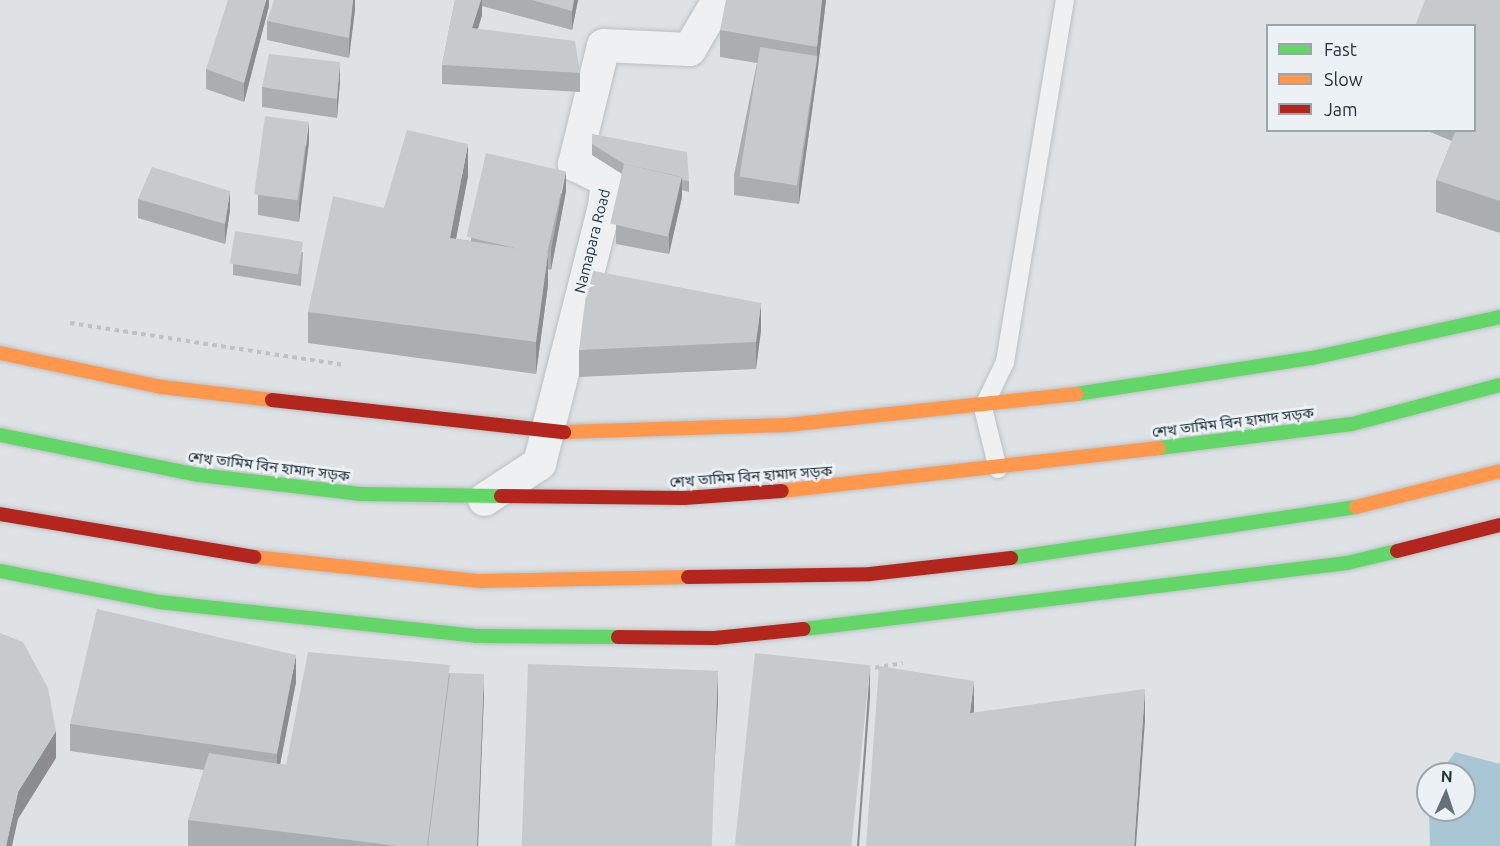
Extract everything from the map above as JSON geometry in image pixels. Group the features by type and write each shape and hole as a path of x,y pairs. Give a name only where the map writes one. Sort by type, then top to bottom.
{"main road":[{"path":"0,353 162,387 546,434 787,425 983,408 1312,358 1500,316"},
{"name":"শেখ তামিম বিন হামাদ সড়ক","path":"0,435 199,475 360,494 484,499 684,498 998,469 1352,424 1500,385"},
{"path":"0,514 198,551 480,581 870,574 1087,549 1357,507 1500,471"},
{"path":"0,572 159,602 476,636 715,638 988,610 1347,563 1500,525"}],"street":[{"name":"Namapara Road","path":"484,499 539,463 604,206 607,180 574,164 603,45 689,50 718,0"}],"lane":[{"path":"998,469 983,408 1005,362 1065,0"}],"path":[{"path":"57,321 350,366"}],"water":[{"path":"1455,752 1500,764 1500,846 1430,846 1429,822 1476,822 1476,762 1448,762"}],"building":[{"path":"228,0 266,0 244,83 206,69"},
{"path":"274,0 353,0 349,38 267,21"},
{"path":"455,0 481,0 472,28 575,41 580,73 442,65"},
{"path":"532,0 574,0 572,11"},
{"path":"726,0 822,0 817,47 720,30"},
{"path":"1425,0 1500,0 1500,201 1436,180 1455,132 1476,132 1476,24 1416,24"},
{"path":"760,47 817,56 797,185 740,176"},
{"path":"269,54 340,62 337,99 262,87"},
{"path":"265,116 309,122 298,200 254,194"},
{"path":"407,130 468,144 450,238 548,253 536,342 308,312 333,196 384,208"},
{"path":"592,134 687,152 689,181 682,180 682,177 624,164 592,144"},
{"path":"486,153 566,171 547,255 467,237"},
{"path":"624,164 681,177 668,237 610,223"},
{"path":"152,167 230,191 225,224 138,199"},
{"path":"235,231 303,242 298,274 230,264"},
{"path":"589,270 761,303 756,342 579,350"},
{"path":"97,609 296,655 277,754 70,724"},
{"path":"0,633 23,642 48,688 56,731 18,792 6,846 0,846"},
{"path":"308,652 450,665 427,846 398,846 188,820 209,753 286,765"},
{"path":"755,653 870,665 851,846 735,845"},
{"path":"528,664 718,671 712,846 522,846"},
{"path":"879,666 974,681 970,713 1145,689 1134,846 866,846"},
{"path":"450,673 484,674 477,846 428,846"}],"traffic: fast":[{"path":"1076,394 1312,358 1500,317"},
{"path":"1159,448 1352,424 1500,385"},
{"path":"0,435 199,475 360,494 501,496"},
{"path":"1011,558 1356,507"},
{"path":"804,629 1347,563 1397,551"},
{"path":"0,571 159,602 476,636 618,637"}],"traffic: slow":[{"path":"0,353 162,387 272,400"},
{"path":"564,432 787,425 1076,394"},
{"path":"782,491 1159,448"},
{"path":"1356,507 1500,471"},
{"path":"254,557 480,581 688,577"}],"traffic: jam":[{"path":"272,400 564,432"},
{"path":"501,496 684,498 782,491"},
{"path":"0,514 254,557"},
{"path":"1397,551 1500,525"},
{"path":"688,577 870,574 1011,558"},
{"path":"618,637 715,638 804,629"}]}
